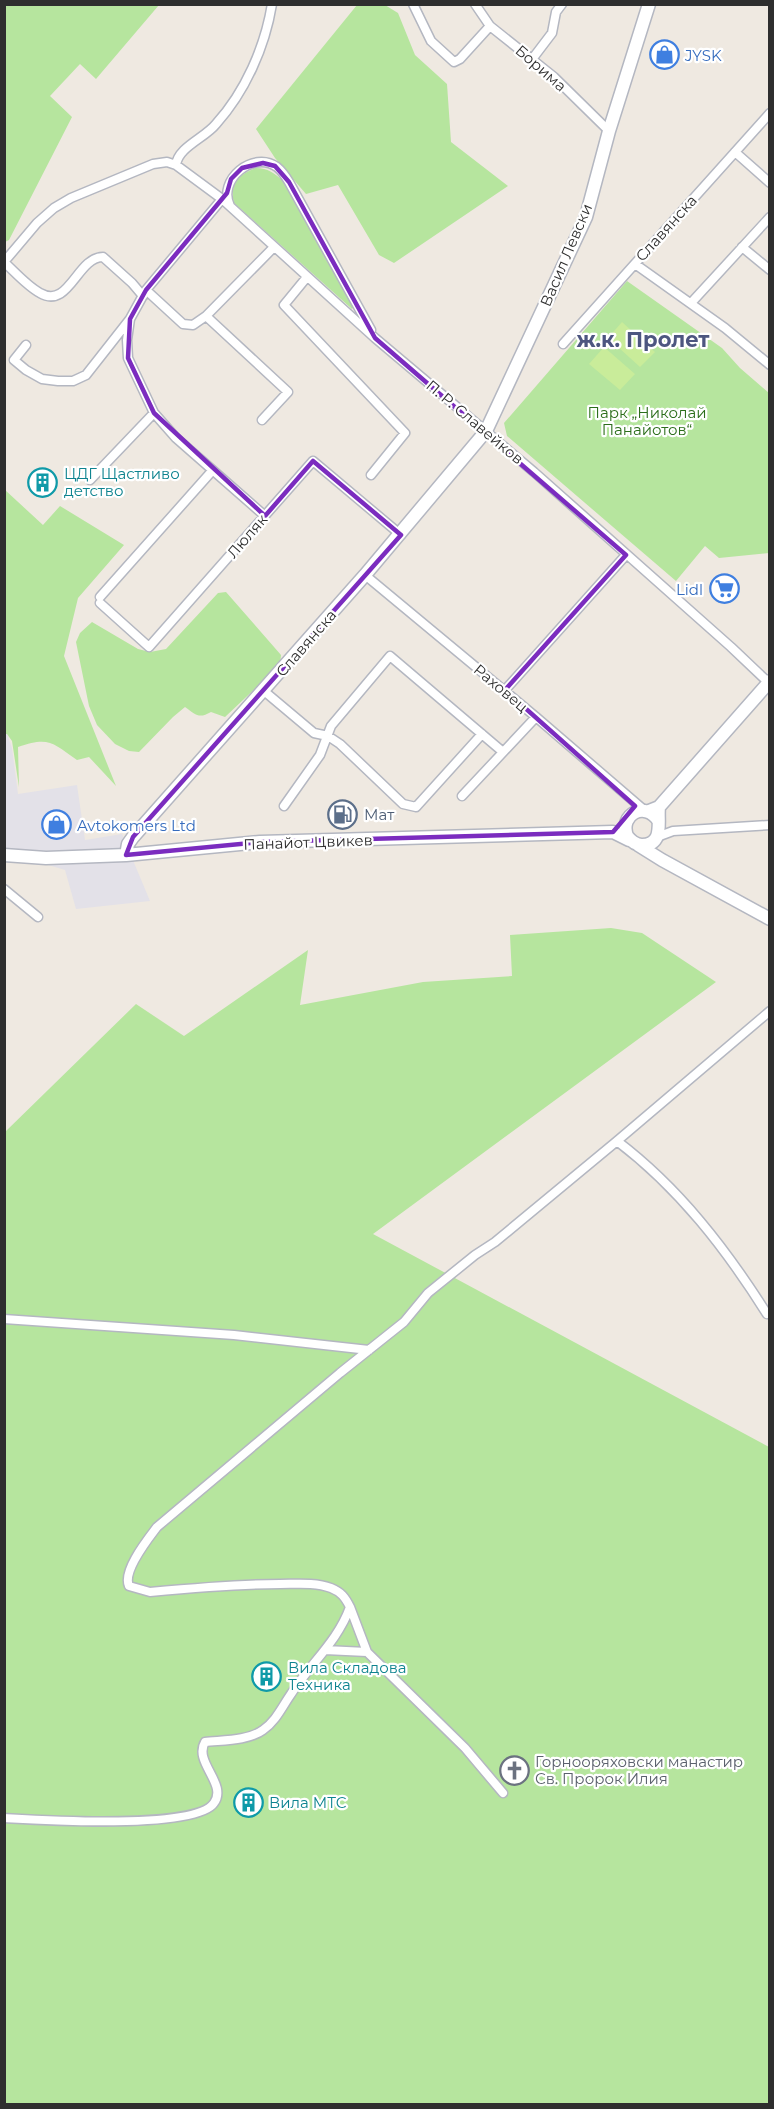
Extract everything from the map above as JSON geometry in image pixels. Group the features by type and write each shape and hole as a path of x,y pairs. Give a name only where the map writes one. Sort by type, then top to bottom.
{"street":[{"path":"272,4 261,47 238,95 217,124 205,136 179,154 176,165 159,162 143,166 71,198 37,223 4,262 40,294 52,296 62,293 90,261 102,257 183,324 193,325 206,316 274,247"},
{"path":"413,4 431,41 454,62 460,59 490,26"},
{"name":"Борима","path":"475,4 490,26 533,58 609,130"},
{"path":"533,58 552,33 556,12 562,4"},
{"name":"Васил Левски","path":"486,431 586,217 609,130 649,4"},
{"name":"Славянска","path":"563,344 770,113"},
{"path":"735,152 770,183"},
{"path":"232,209 226,198 228,186 242,168 263,163 275,166 289,182 375,338"},
{"name":"П. Р. Славейков","path":"176,165 222,199 375,338 486,431 769,682"},
{"path":"26,345 14,360 42,379 73,381 86,375 130,319 145,293 222,199"},
{"path":"691,303 770,217"},
{"path":"742,247 770,270"},
{"path":"635,264 725,328 770,365"},
{"path":"307,277 284,306 405,433 371,475"},
{"path":"206,316 288,392 262,420"},
{"path":"130,319 127,340 128,358 154,413 176,438 265,516"},
{"path":"90,480 154,413"},
{"name":"Славянска","path":"126,855 128,844 133,837 401,535 486,431"},
{"name":"Люляк","path":"212,471 100,600 149,647 313,461 401,535"},
{"path":"505,690 626,555"},
{"name":"Раховец","path":"366,575 505,690 641,811"},
{"path":"284,806 320,755 331,726 390,656 503,752"},
{"path":"769,682 641,811 625,831 644,841 656,857 770,918"},
{"path":"264,691 314,733 328,736 340,744 403,804 416,807 482,734"},
{"path":"462,796 536,717"},
{"path":"641,811 673,831"},
{"path":"613,832 641,811"},
{"path":"644,841 659,821"},
{"path":"644,841 673,831 770,825"},
{"name":"Панайот Цвикев","path":"4,855 46,858 126,855 260,842 395,840 613,832 644,841"},
{"path":"4,889 38,917"},
{"path":"503,1793 465,1748 367,1652 350,1606 338,1591 320,1586 246,1585 150,1592 129,1586 127,1576 140,1551 157,1527 404,1322 428,1293 495,1242 617,1142 770,1011"},
{"path":"617,1142 641,1159 703,1224 746,1280 767,1314"},
{"path":"4,1319 234,1335 369,1350"},
{"path":"4,1818 119,1822 201,1812 214,1803 217,1796 217,1788 203,1755 202,1746 205,1742 247,1736 263,1730 279,1714 291,1693 325,1650 345,1620 350,1606"},
{"path":"325,1650 367,1652"}],"highlighted area":[{"path":"263,163 275,166 289,182 375,338 626,555 505,690 635,806 613,832 260,842 126,855 133,837 401,535 313,461 265,516 154,413 128,358 130,319 146,290 227,193 231,179 242,168"}],"shaded area":[{"path":"4,734 7,734 12,748 18,794 77,785 85,840 122,834 150,901 76,909 65,870 5,852"}],"green space":[{"path":"5,4 159,5 96,79 80,64 50,96 72,117 9,240 5,242"},
{"path":"357,5 385,5 398,13 415,55 447,84 451,142 508,186 394,263 379,255 338,185 306,194 275,158 256,129"},
{"path":"256,168 270,171 282,180 354,306 352,309 234,203 234,185 245,173"},
{"name":"Парк „Николай Панайотов“","path":"627,281 722,348 740,368 769,393 769,553 719,558 705,546 676,581 507,436 504,423"},
{"path":"622,322 655,352 640,367 608,338"},
{"path":"604,347 635,374 620,390 589,364"},
{"path":"4,489 43,525 60,506 124,545 78,598 64,656 116,786 89,757 77,760 50,743 37,742 18,747 19,787 12,741 5,734"},
{"path":"226,592 281,655 280,665 225,717 211,712 198,715 185,707 139,752 129,751 115,744 97,725 89,706 76,642 80,633 92,622 138,649 150,652 166,649 218,593"},
{"path":"611,928 642,933 716,982 373,1234 769,1447 769,2104 5,2104 5,1132 136,1004 184,1036 308,950 300,1005 423,982 512,976 510,935"}],"place":[{"name":"JYSK","path":"664,55"},
{"name":"ЦДГ Щастливо детство","path":"43,482"},
{"name":"Lidl","path":"724,589"},
{"name":"Мат","path":"343,814"},
{"name":"Avtokomers Ltd","path":"56,825"},
{"name":"Вила Складова Техника","path":"267,1676"},
{"name":"Горнооряховски манастир Св. Пророк Илия","path":"514,1770"},
{"name":"Вила МТС","path":"248,1802"}],"district":[{"name":"ж.к. Пролет","path":"643,339"}]}
